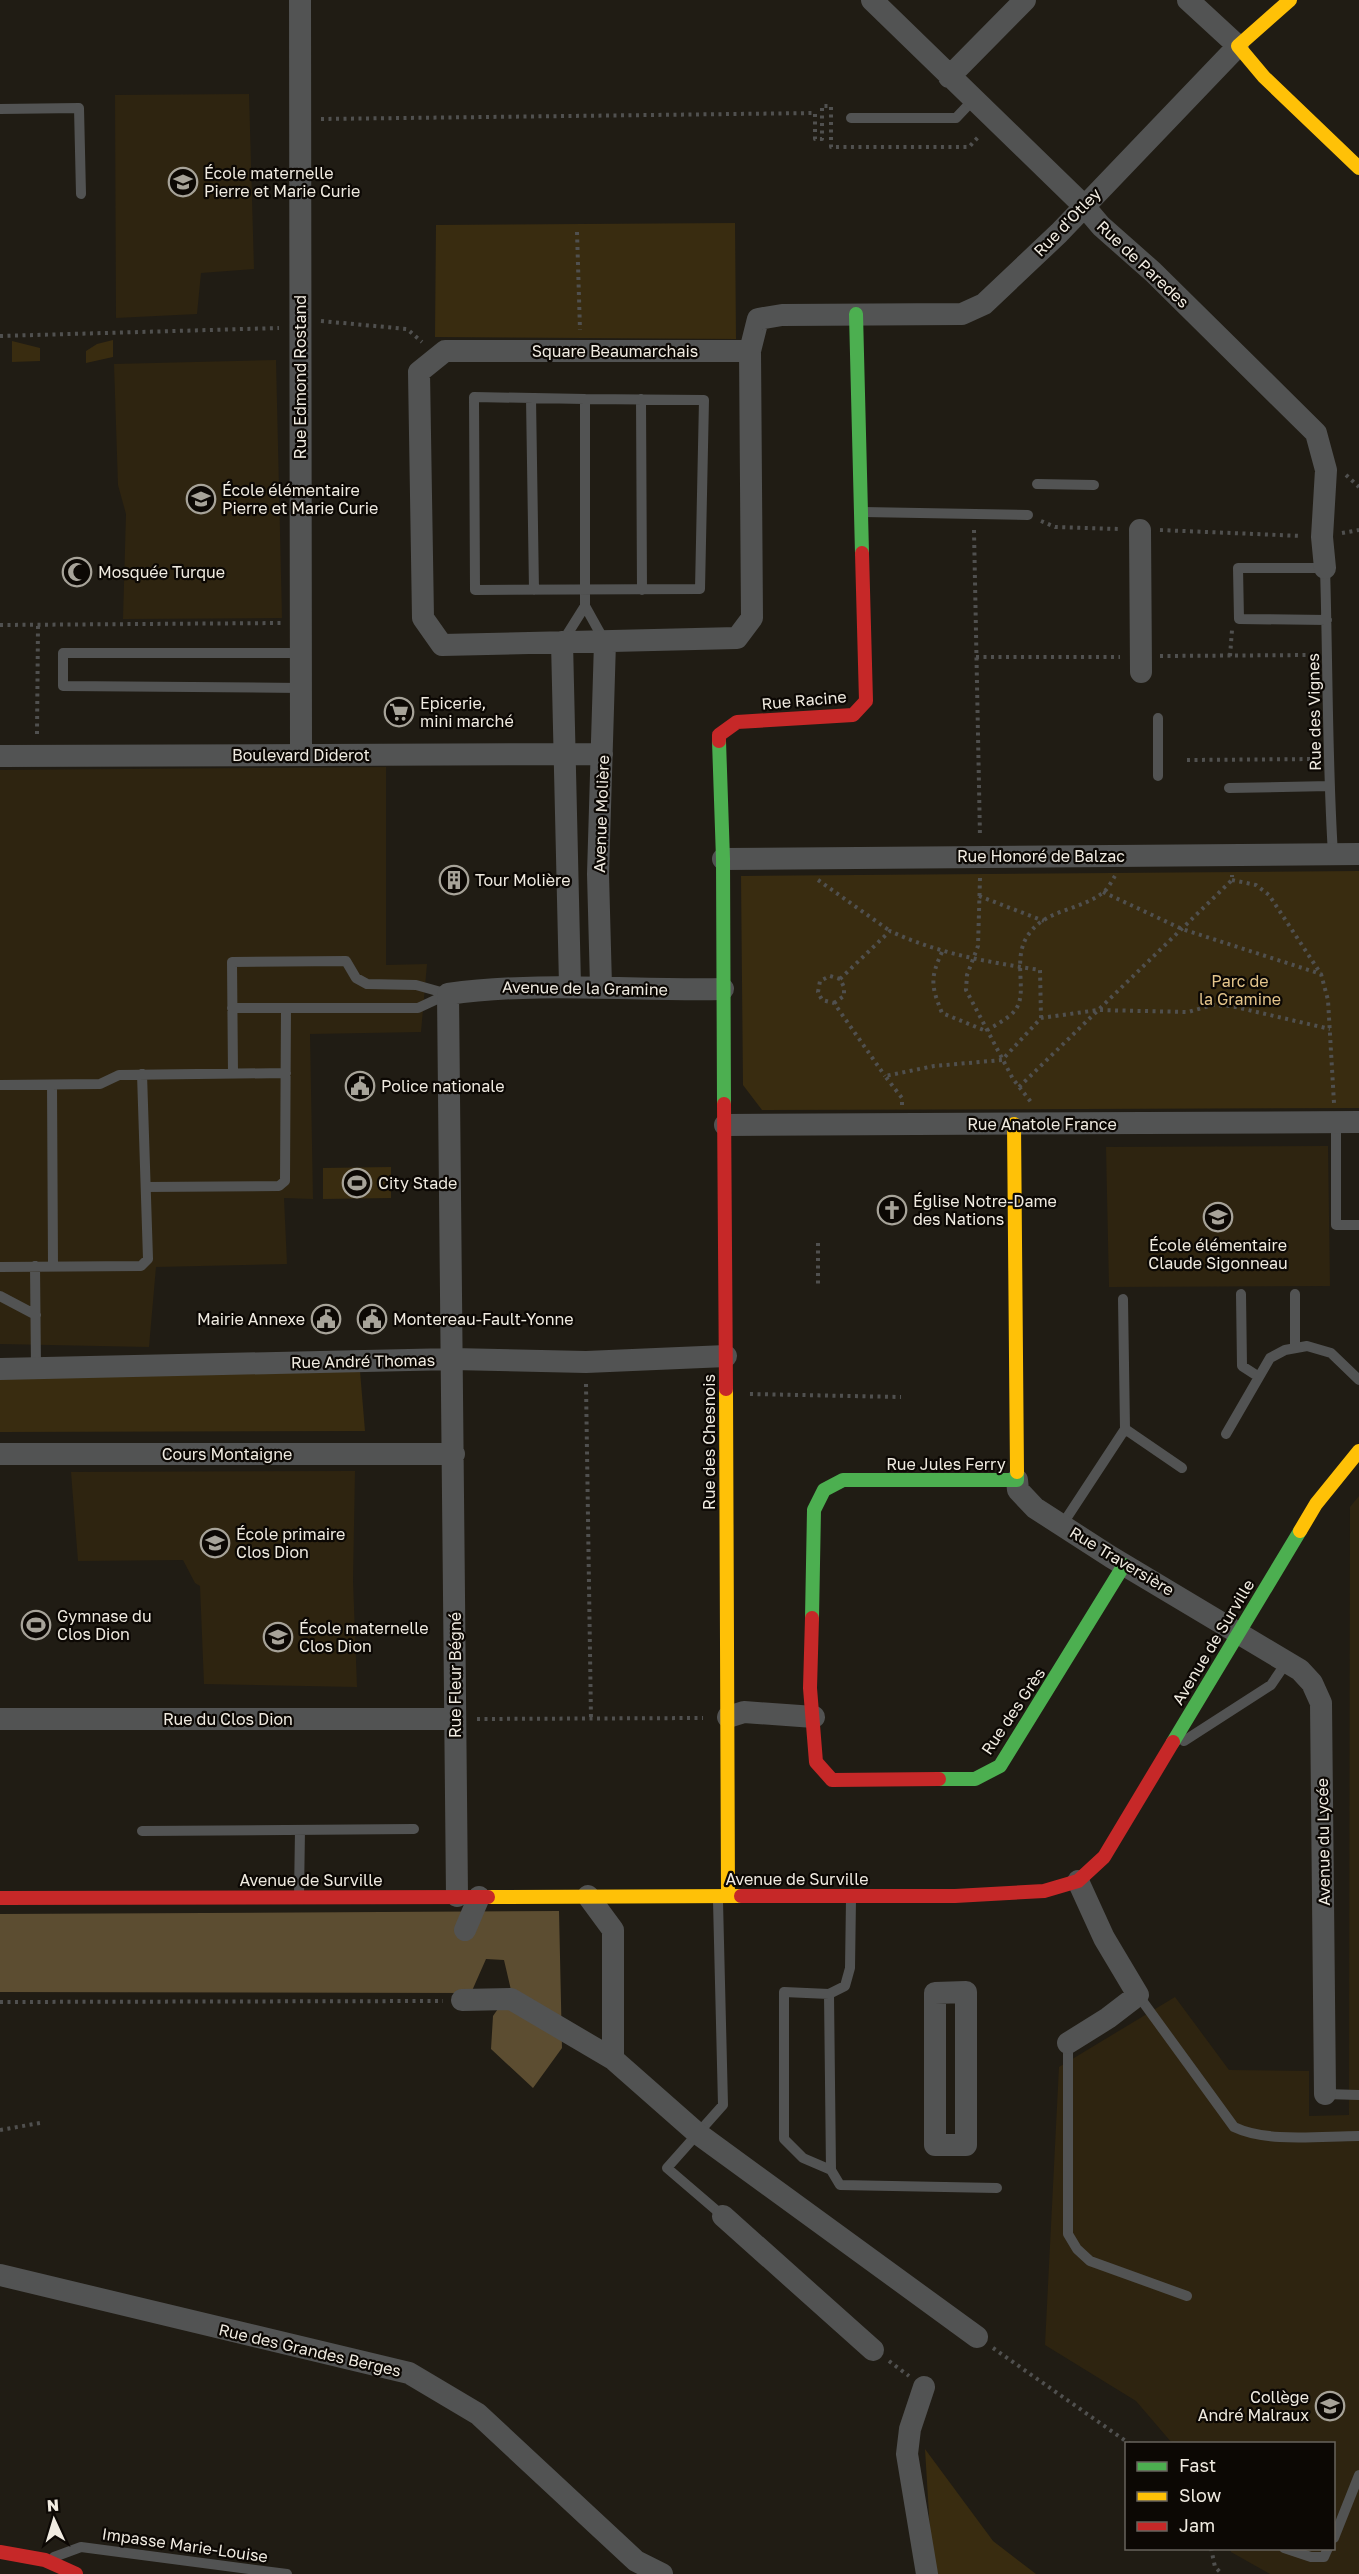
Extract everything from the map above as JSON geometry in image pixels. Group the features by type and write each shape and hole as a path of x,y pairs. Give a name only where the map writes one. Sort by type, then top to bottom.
{"street":[{"name":"Rue Edmond Rostand","path":"300,0 301,754"},
{"name":"Rue de Paredes","path":"872,0 1084,206 1101,226 1167,286 1316,433 1326,470 1322,537 1325,568"},
{"path":"949,77 1025,0"},
{"path":"1188,0 1238,46 1264,77 1359,168"},
{"path":"1238,46 1290,0"},
{"name":"Rue d'Otley","path":"750,351 758,319 782,315 962,314 984,304 1059,233 1238,46"},
{"name":"Rue Racine","path":"723,989 723,859 719,735 737,722 853,715 866,700 856,314"},
{"name":"Square Beaumarchais","path":"439,357 445,351 750,351"},
{"path":"439,357 419,372 423,618 442,645 605,642 737,638 752,618 750,351"},
{"path":"1140,530 1141,672"},
{"name":"Avenue Molière","path":"562,642 570,985"},
{"name":"Avenue Molière","path":"601,986 598,874 605,642"},
{"name":"Boulevard Diderot","path":"0,756 301,754 565,756 603,754"},
{"name":"Rue Honoré de Balzac","path":"723,859 1359,854"},
{"name":"Avenue de la Gramine","path":"448,994 497,987 570,985 723,989"},
{"name":"Rue des Chesnois","path":"723,989 728,1717 723,1896"},
{"name":"Rue Fleur Bégné","path":"448,994 455,1719 468,1896"},
{"name":"Rue Anatole France","path":"725,1125 1359,1122"},
{"name":"Rue Jules Ferry","path":"814,1717 810,1688 814,1510 820,1492 829,1483 843,1480 1017,1480 1025,1124"},
{"name":"Rue André Thomas","path":"0,1369 453,1359 586,1362 726,1356"},
{"name":"Avenue de Surville","path":"0,1898 955,1896 1044,1892 1078,1881 1104,1857 1316,1504 1359,1452"},
{"name":"Cours Montaigne","path":"0,1454 454,1454"},
{"name":"Rue Traversière","path":"1017,1480 1018,1490 1025,1498 1062,1525 1124,1565 1239,1631"},
{"name":"Rue des Grès","path":"814,1717 816,1762 832,1780 975,1779 999,1766 1124,1565"},
{"name":"Avenue du Lycée","path":"1239,1631 1300,1670 1312,1683 1321,1703 1325,2094"},
{"path":"728,1717 744,1712 814,1717"},
{"name":"Rue du Clos Dion","path":"0,1719 455,1719"},
{"path":"1068,2043 1108,2018 1138,1995 1104,1938 1078,1881"},
{"path":"465,1930 468,1896"},
{"path":"588,1896 613,1930 613,2059"},
{"path":"966,1992 966,2145 935,2145 935,1993 966,1992"},
{"path":"462,2001 511,1999 613,2059 697,2133 977,2337"},
{"path":"723,2216 873,2350"},
{"name":"Rue des Grandes Berges","path":"0,2275 410,2373 478,2414 636,2561 662,2574"},
{"path":"924,2387 910,2429 907,2454 927,2574"},
{"path":"0,2552 45,2560 76,2574"}],"lane":[{"path":"851,118 956,118 973,100"},
{"path":"0,109 79,108 81,194"},
{"path":"474,397 585,399 704,400 700,589 475,590 474,397"},
{"path":"531,398 534,590"},
{"path":"585,399 585,606 605,642"},
{"path":"641,399 642,590"},
{"path":"1037,484 1094,485"},
{"path":"860,512 1028,515"},
{"path":"1325,568 1238,568 1239,619 1327,620"},
{"name":"Rue des Vignes","path":"1325,568 1333,854"},
{"path":"562,642 585,606"},
{"path":"300,653 63,653 63,686 301,688"},
{"path":"1158,718 1158,776"},
{"path":"1229,788 1330,786"},
{"path":"233,1074 231,962 346,961 356,978 367,984 416,985 448,994"},
{"path":"232,1008 418,1008 448,994"},
{"path":"146,1187 279,1185 285,1181 286,1008"},
{"path":"0,1085 100,1084 119,1075 142,1074 286,1073"},
{"path":"0,1267 141,1266 148,1259 142,1074"},
{"path":"52,1084 53,1266"},
{"path":"1336,1122 1336,1225 1359,1225"},
{"path":"35,1266 36,1368"},
{"path":"1241,1294 1242,1366 1259,1377"},
{"path":"1295,1294 1295,1348"},
{"path":"0,1296 36,1315"},
{"path":"1062,1525 1125,1430 1123,1299"},
{"path":"1226,1434 1270,1358 1285,1350 1307,1346 1331,1353 1359,1380"},
{"path":"1125,1430 1182,1468"},
{"path":"1166,1752 1271,1685 1286,1663"},
{"path":"142,1831 414,1829"},
{"path":"300,1830 300,1897"},
{"path":"831,2170 802,2158 784,2139 784,1992 829,1994 845,1986 850,1968 851,1895"},
{"path":"723,1896 723,2105 667,2168 723,2216"},
{"path":"829,1994 831,2170 840,2185 997,2188"},
{"path":"1138,1995 1234,2127 1248,2134 1264,2136 1359,2136"},
{"path":"1068,2043 1068,2234 1077,2249 1090,2261 1187,2296"},
{"path":"1325,2094 1359,2095"},
{"path":"1335,2535 1359,2475"},
{"name":"Impasse Marie-Louise","path":"45,2560 81,2547 287,2574"},
{"path":"1290,2550 1311,2557 1324,2557 1327,2550"}],"path":[{"path":"300,120 815,112 815,140 822,139 822,106 831,106 831,147 969,147 994,120"},
{"path":"577,232 581,351"},
{"path":"0,336 275,330 300,320 407,329 439,357"},
{"path":"974,514 980,857 978,945 967,975 966,990 1002,1060 1033,1104 1025,1124"},
{"path":"1028,515 1055,527 1322,537 1359,530"},
{"path":"1230,656 1231,633 1239,619"},
{"path":"0,625 300,623"},
{"path":"36,756 38,625"},
{"path":"1187,760 1330,759"},
{"path":"1019,1087 1232,880 1232,855"},
{"path":"986,1031 1016,1011 1020,1000 1019,967 1023,943 1032,929 1103,892 1131,856"},
{"path":"803,858 803,867 829,890 890,932 921,946 942,952 974,960 1040,970 1041,1018"},
{"path":"1232,880 1256,885 1269,895 1321,974 1328,1000 1336,1122"},
{"path":"1103,892 1182,929 1321,974"},
{"path":"979,896 1044,921"},
{"path":"840,979 890,932"},
{"path":"942,952 932,974 933,992 942,1013 986,1031"},
{"path":"834,1003 844,996 844,987 840,979 830,976 820,981 818,992 822,1000 834,1003 902,1098 902,1124"},
{"path":"885,1076 934,1066 1002,1060 1041,1018 1098,1010 1188,1012 1213,1005 1231,1006 1330,1029"},
{"path":"818,1244 819,1284"},
{"path":"586,1362 591,1719"},
{"path":"725,1394 901,1396"},
{"path":"455,1719 728,1717"},
{"path":"0,2001 462,2001"},
{"path":"0,2130 40,2123"},
{"path":"977,2337 1127,2442"},
{"path":"873,2350 924,2387"},
{"path":"1211,2550 1215,2567 1222,2574"}],"shaded area":[{"name":"École maternelle Pierre et Marie Curie","path":"249,94 254,269 201,273 197,314 116,318 115,95"},
{"name":"École élémentaire Pierre et Marie Curie","path":"276,360 282,618 123,619 126,514 118,485 114,364"},
{"path":"386,767 386,965 427,964 421,1032 310,1034 313,1199 284,1198 287,1264 156,1267 149,1347 0,1344 0,770"},
{"name":"École élémentaire Claude Sigonneau","path":"1328,1146 1330,1286 1109,1287 1106,1147"},
{"name":"École primaire Clos Dion","path":"355,1471 353,1581 357,1687 204,1684 200,1586 195,1583 183,1560 78,1561 71,1472"},
{"path":"1359,1496 1359,2574 1270,2574 1230,2550 1335,2550 1335,2442 1171,2442 1136,2401 1045,2345 1059,2067 1175,1997 1229,2070 1309,2071 1309,2116 1349,2115 1350,1507"},
{"path":"559,1911 562,2048 533,2088 491,2049 493,2016 511,1990 504,1960 486,1959 471,1993 0,1992 0,1914"}],"green space":[{"path":"735,223 736,339 435,337 436,225"},
{"path":"113,340 113,357 86,363 86,351 97,344"},
{"path":"12,341 40,348 40,361 12,362"},
{"name":"Parc de la Gramine","path":"1359,871 1359,1108 762,1110 743,1085 741,876"},
{"name":"City Stade","path":"391,1167 391,1198 323,1199 323,1168"},
{"path":"360,1371 365,1431 0,1432 0,1378"},
{"path":"925,2449 993,2541 1036,2574 936,2574 932,2564"}],"traffic: fast":[{"path":"856,314 862,553"},
{"path":"719,741 723,859 724,1104"},
{"path":"812,1618 814,1510 824,1490 843,1480 1017,1480 1017,1472"},
{"path":"1173,1742 1300,1531"},
{"path":"939,1779 975,1779 1000,1766 1124,1565"}],"traffic: slow":[{"path":"1290,0 1238,46 1264,77 1359,168"},
{"path":"1014,1124 1017,1472"},
{"path":"726,1389 728,1896"},
{"path":"1300,1531 1316,1504 1359,1451"},
{"path":"488,1897 741,1896"}],"traffic: jam":[{"path":"719,741 719,735 737,722 853,715 866,701 862,553"},
{"path":"724,1104 726,1389"},
{"path":"812,1618 810,1688 816,1762 832,1780 939,1779"},
{"path":"741,1896 955,1896 1044,1891 1078,1881 1104,1857 1173,1742"},
{"path":"0,1898 488,1897"},
{"path":"0,2552 45,2560 76,2574"}],"place":[{"name":"École maternelle Pierre et Marie Curie","path":"183,182"},
{"name":"École élémentaire Pierre et Marie Curie","path":"201,499"},
{"name":"Mosquée Turque","path":"77,572"},
{"name":"Epicerie, mini marché","path":"399,712"},
{"name":"Tour Molière","path":"454,880"},
{"name":"Police nationale","path":"360,1086"},
{"name":"City Stade","path":"357,1183"},
{"name":"Église Notre-Dame des Nations","path":"892,1210"},
{"name":"École élémentaire Claude Sigonneau","path":"1218,1217"},
{"name":"Mairie Annexe","path":"326,1319"},
{"name":"Montereau-Fault-Yonne","path":"372,1319"},
{"name":"École primaire Clos Dion","path":"215,1543"},
{"name":"Gymnase du Clos Dion","path":"36,1625"},
{"name":"École maternelle Clos Dion","path":"278,1637"},
{"name":"Collège André Malraux","path":"1330,2406"}]}
